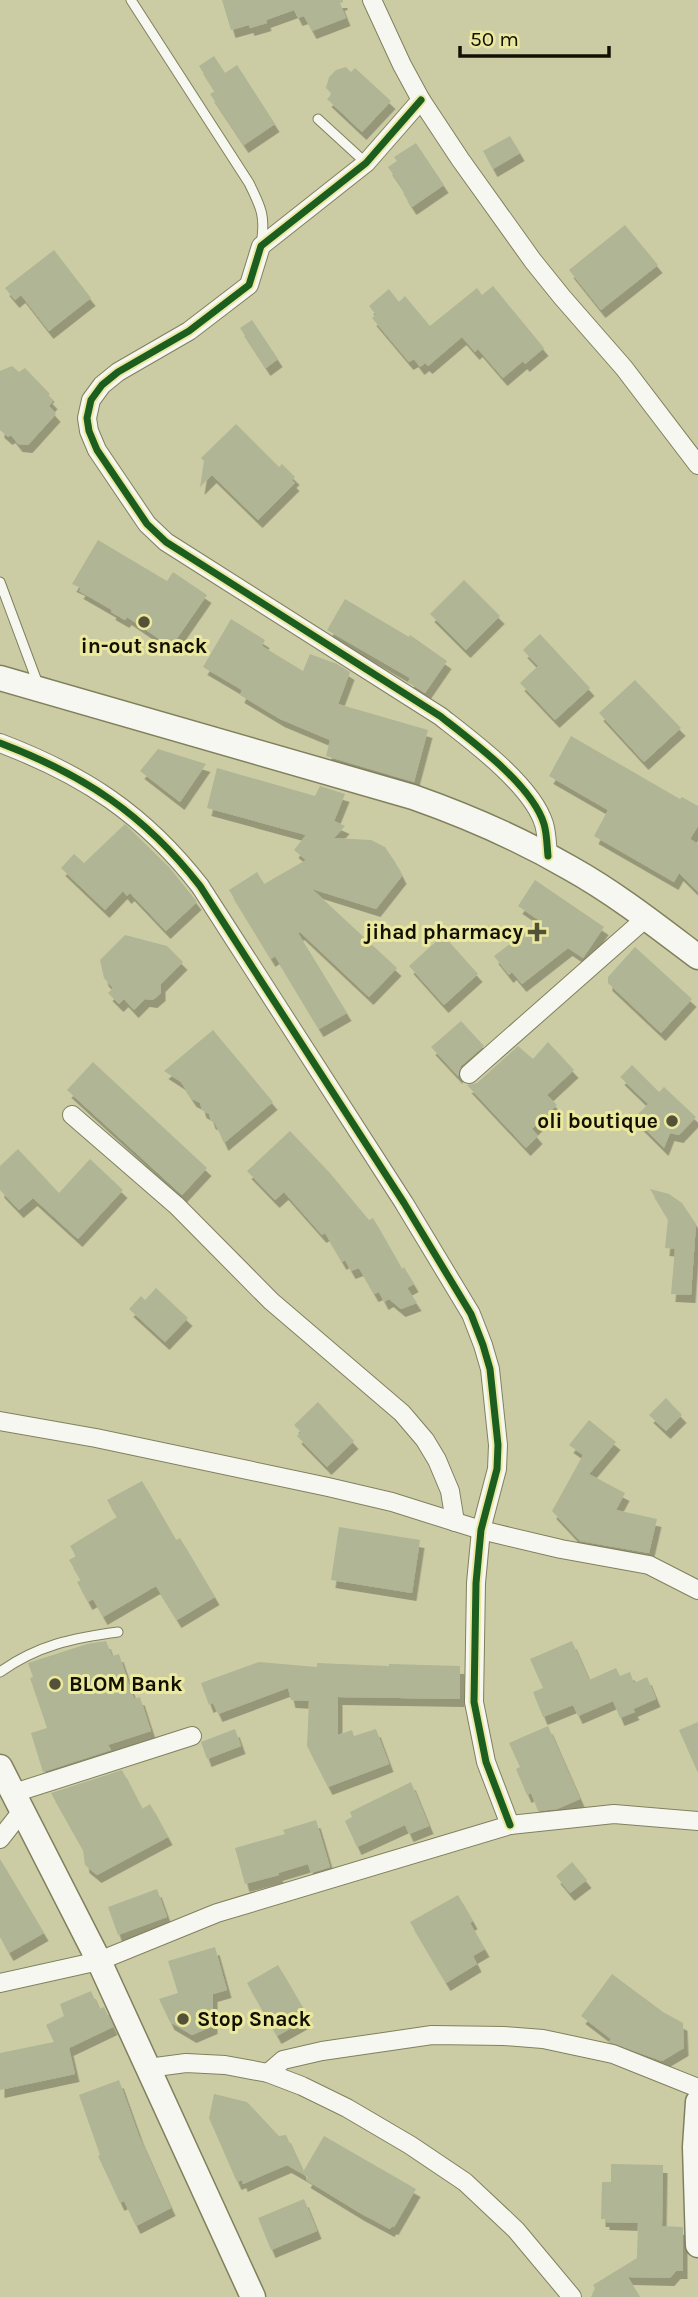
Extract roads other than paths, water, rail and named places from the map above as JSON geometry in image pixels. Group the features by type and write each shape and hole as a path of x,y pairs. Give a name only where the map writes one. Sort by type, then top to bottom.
{"main road":[{"path":"0,678 454,811 572,869 646,918 698,957"},
{"path":"0,1767 99,1961 253,2297"},
{"path":"698,2102 695,2158 698,2245"}],"street":[{"path":"372,0 421,100 460,159 533,261 624,368 698,465"},
{"path":"421,100 366,163 261,246 250,285 189,331 118,372 102,386 91,400 87,418 89,431 97,450 147,524 166,542 440,716 478,747 523,789 533,802 544,824 548,856"},
{"path":"0,743 57,766 96,789 132,815 186,868 302,1042 471,1314 490,1369 498,1444 497,1469 481,1530 476,1583 474,1702 486,1762 510,1825"},
{"path":"469,1074 646,918"},
{"path":"72,1115 177,1206 271,1301 402,1413 425,1440 437,1460 450,1491 455,1522"},
{"path":"0,1421 96,1437 392,1502 481,1530 561,1549 649,1565 698,1590"},
{"path":"0,1839 18,1802 192,1736"},
{"path":"0,1983 99,1961 217,1913 510,1825 614,1814 698,1821"},
{"path":"268,2073 283,2060 321,2051 432,2035 504,2036 543,2039 613,2054 698,2088"},
{"path":"148,2068 186,2063 225,2065 268,2073 346,2108 410,2145 465,2182 516,2230 572,2297"}],"lane":[{"path":"131,0 249,183 262,210 261,246"},
{"path":"318,119 366,163"},
{"path":"0,582 40,689"},
{"path":"0,1672 41,1648 77,1637 118,1632"}],"place":[{"name":"in-out snack","path":"144,622"},
{"name":"jihad pharmacy","path":"537,932"},
{"name":"oli boutique","path":"672,1121"},
{"name":"BLOM Bank","path":"55,1684"},
{"name":"Stop Snack","path":"183,2019"}]}
